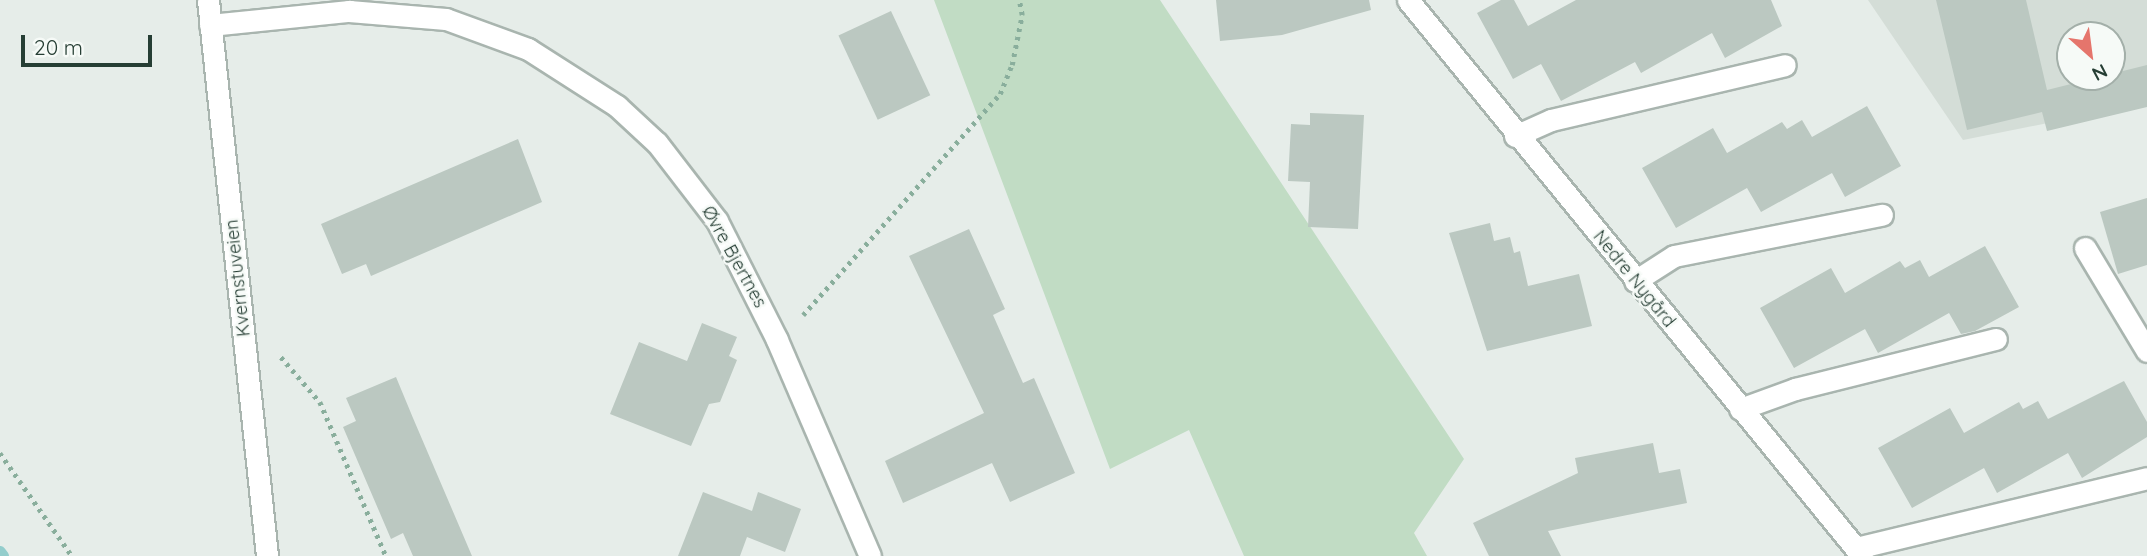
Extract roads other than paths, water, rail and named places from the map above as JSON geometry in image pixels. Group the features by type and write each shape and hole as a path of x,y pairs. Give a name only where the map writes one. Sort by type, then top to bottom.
{"street":[{"name":"Kvernstuveien","path":"208,0 267,556"},
{"name":"Nedre Nygård","path":"1408,0 1515,136 1859,552"},
{"name":"Øvre Bjertnes","path":"210,25 401,12 446,19 528,49 617,106 657,143 718,221 772,331 870,556"},
{"path":"1515,136 1551,120 1785,65"},
{"path":"1635,281 1674,256 1882,215"},
{"path":"2085,248 2147,351"},
{"path":"1741,409 1794,389 1996,340"},
{"path":"1859,552 2147,478"}],"waterway":[{"path":"0,552 3,556"}]}
